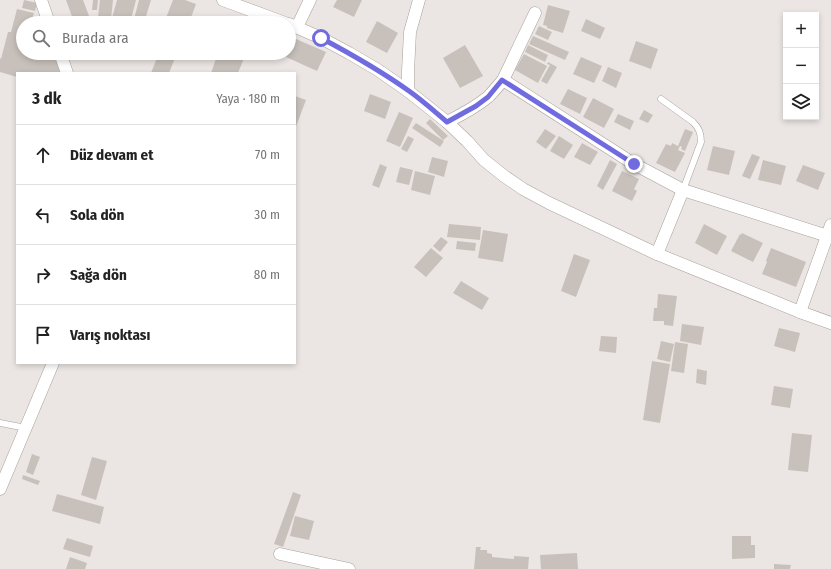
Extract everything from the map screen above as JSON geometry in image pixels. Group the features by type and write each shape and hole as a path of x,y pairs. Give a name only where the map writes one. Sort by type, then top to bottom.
{"street":[{"path":"41,0 47,16"},
{"path":"223,0 266,16"},
{"path":"296,18 310,0"},
{"path":"408,91 410,32 419,0"},
{"path":"447,122 488,97 502,80 535,13"},
{"path":"296,28 321,38 349,53 378,70 408,91 447,122 484,160 523,189 549,203 657,254 800,312 831,323"},
{"path":"62,60 67,72"},
{"path":"502,80 634,164 683,190 830,233 800,312"},
{"path":"657,254 683,190"},
{"path":"0,489 53,364"},
{"path":"280,554 349,569"}],"lane":[{"path":"661,99 693,122 700,131 701,142 683,190"},
{"path":"0,423 26,428"}],"building":[{"path":"24,0 37,3 35,11 22,8"},
{"path":"66,0 83,0 89,16 72,16"},
{"path":"93,0 98,0 97,10 92,10"},
{"path":"100,0 113,0 111,16 98,16"},
{"path":"117,0 136,0 132,16 113,16"},
{"path":"139,0 151,0 146,16 135,16"},
{"path":"173,0 185,0 196,4 192,16 167,16"},
{"path":"337,0 362,0 354,17 333,7"},
{"path":"548,5 570,11 563,33 547,28 547,26 543,25"},
{"path":"17,9 34,13 33,16 16,16 16,60 59,60 59,70 62,70 61,72 16,72 16,77 0,72 0,58 1,59 8,32 11,32"},
{"path":"586,19 605,28 600,39 581,31"},
{"path":"377,21 398,33 387,53 366,42"},
{"path":"539,26 552,32 548,40 535,34"},
{"path":"533,36 569,52 565,60 529,44"},
{"path":"296,39 326,52 317,71 293,60 296,60"},
{"path":"636,41 658,49 651,69 629,61"},
{"path":"465,45 483,76 460,88 443,58"},
{"path":"528,45 548,55 545,62 525,52"},
{"path":"524,54 547,66 538,83 515,70"},
{"path":"581,57 602,66 594,83 573,74"},
{"path":"156,60 174,60 169,72 151,72"},
{"path":"216,60 243,60 238,72 211,72"},
{"path":"548,62 557,67 547,84 541,81 550,65 547,64"},
{"path":"608,67 622,73 616,88 602,81"},
{"path":"568,89 587,98 580,114 560,104"},
{"path":"370,94 391,102 385,119 364,111"},
{"path":"296,96 306,100 296,126"},
{"path":"593,98 614,109 604,128 583,117"},
{"path":"644,110 653,115 648,123 639,119"},
{"path":"399,112 413,118 400,147 386,141"},
{"path":"618,114 634,121 630,130 614,122"},
{"path":"430,119 448,136 443,140 426,123"},
{"path":"416,123 444,141 440,147 412,128"},
{"path":"545,129 556,136 546,149 536,142"},
{"path":"685,129 693,132 685,151 681,149 682,147 680,146 678,150 685,153 675,172 656,163 666,144 671,146 672,143 678,146"},
{"path":"408,136 414,139 407,152 401,149"},
{"path":"559,136 573,145 564,159 550,151"},
{"path":"582,143 598,152 590,165 574,157"},
{"path":"713,146 735,151 729,175 707,170"},
{"path":"752,154 760,157 750,179 742,176"},
{"path":"432,157 448,161 444,177 428,172"},
{"path":"610,160 617,164 603,190 597,186"},
{"path":"763,160 786,166 781,185 758,180"},
{"path":"380,164 387,167 379,188 372,185"},
{"path":"803,165 825,173 818,190 796,181"},
{"path":"400,167 413,170 409,185 396,182"},
{"path":"415,171 435,176 430,195 411,190"},
{"path":"622,171 639,179 634,189 637,191 632,201 612,191"},
{"path":"449,224 481,227 480,240 447,237"},
{"path":"704,224 727,236 717,255 695,243"},
{"path":"483,230 508,234 503,262 478,258"},
{"path":"742,233 763,243 753,262 731,251"},
{"path":"441,237 448,242 440,252 433,246"},
{"path":"457,241 476,243 475,251 456,249"},
{"path":"431,248 443,258 426,277 414,267"},
{"path":"771,248 806,262 796,287 762,274"},
{"path":"574,254 590,260 576,297 561,291"},
{"path":"461,281 489,298 482,310 453,293"},
{"path":"658,294 677,296 673,326 664,325 664,321 653,321 654,308 657,308"},
{"path":"682,324 704,327 701,345 680,341"},
{"path":"779,328 800,333 795,352 774,346"},
{"path":"601,336 617,337 616,353 599,351"},
{"path":"661,341 674,344 670,362 657,359"},
{"path":"675,342 688,344 684,373 671,371"},
{"path":"652,361 670,364 660,423 643,420"},
{"path":"697,369 707,371 706,385 696,383"},
{"path":"774,386 793,389 790,408 771,405"},
{"path":"792,433 812,435 808,472 788,470"},
{"path":"32,454 40,457 33,475 26,472"},
{"path":"92,457 107,461 96,500 81,495"},
{"path":"23,475 40,481 38,485 22,479"},
{"path":"293,492 301,495 283,547 274,544"},
{"path":"57,494 104,507 100,524 52,511"},
{"path":"295,516 314,521 309,540 290,536"},
{"path":"732,536 751,536 751,545 755,545 755,558 732,559"},
{"path":"67,538 93,546 90,557 63,549"},
{"path":"476,547 481,547 480,550 487,550 487,553 492,554 492,557 514,559 514,556 529,557 528,569 474,569"},
{"path":"577,553 578,569 541,569 540,555"},
{"path":"70,557 87,563 85,569 66,569"},
{"path":"774,564 791,565 790,569 774,569"}],"route":[{"path":"321,38 378,70 427,105 447,122 476,106 488,97 502,80 634,164"}]}
